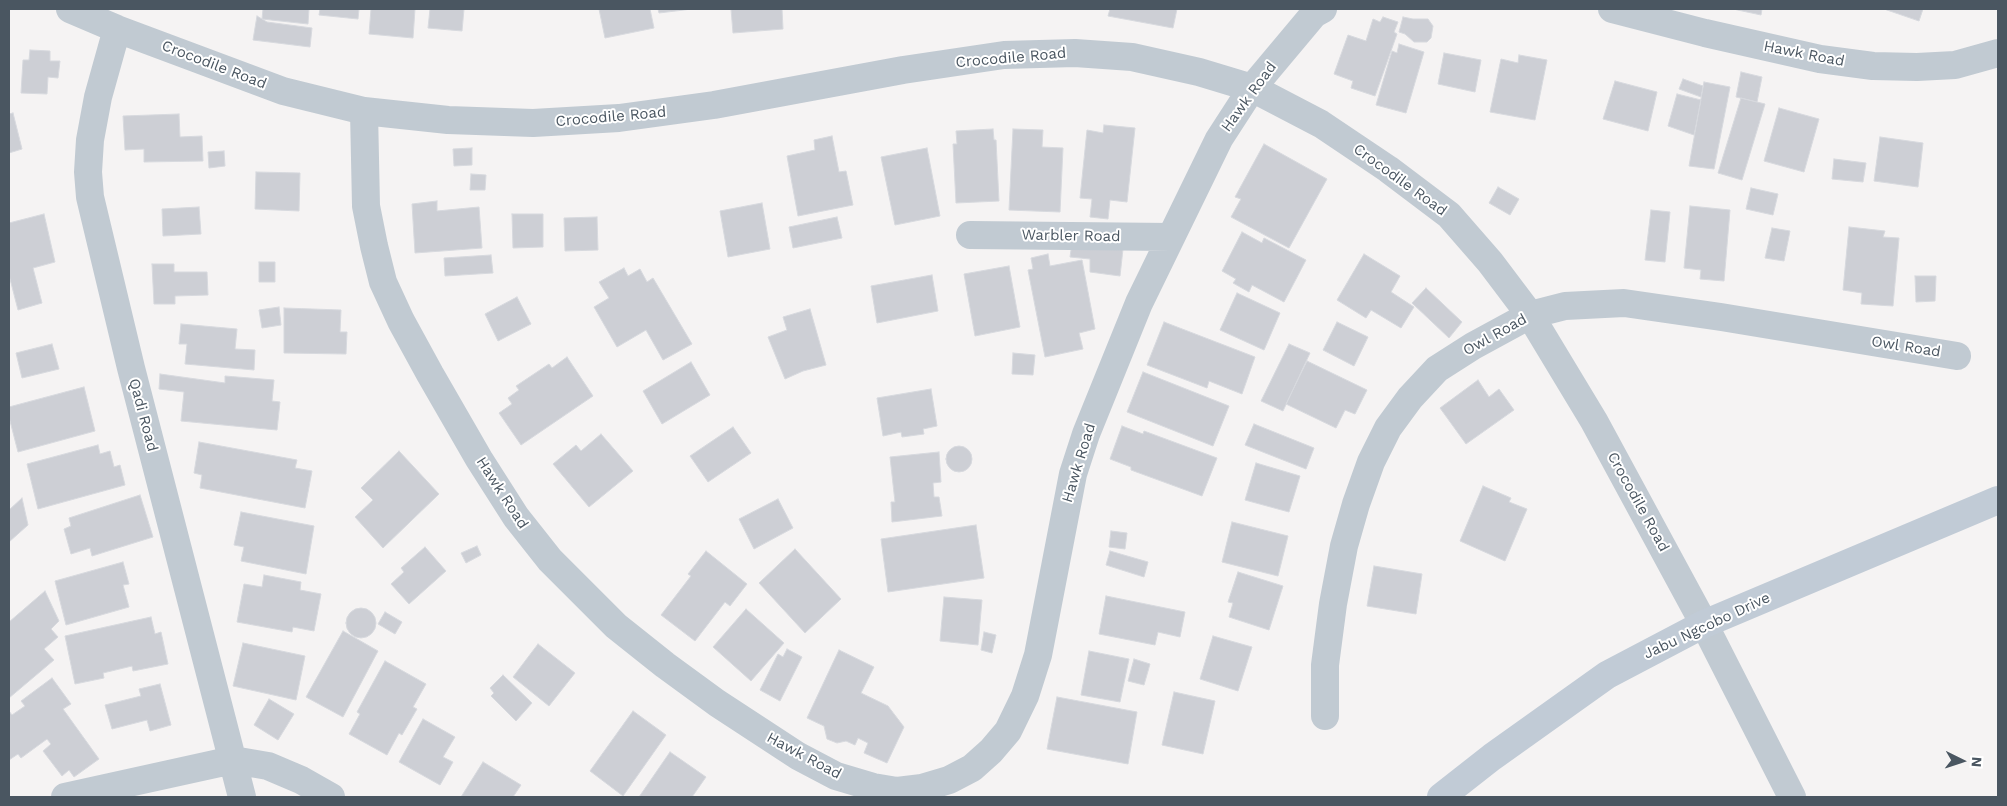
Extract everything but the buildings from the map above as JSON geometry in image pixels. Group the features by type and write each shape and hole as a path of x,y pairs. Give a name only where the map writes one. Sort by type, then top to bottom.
{"main road":[{"name":"Jabu Ngcobo Drive","path":"1441,797 1492,757 1607,675 1704,624 1998,500"}],"street":[{"name":"Crocodile Road","path":"70,9 117,29 283,91 364,111 448,120 533,123 619,118 714,105 903,70 1004,55 1074,53 1132,57 1199,72 1252,88 1320,124 1388,169 1449,215 1490,262 1530,315 1594,421 1704,624 1792,797"},
{"name":"Hawk Road","path":"364,111 366,206 383,282 401,321 430,374 479,459 516,517 550,560 616,626 664,665 717,703 798,756 836,776 873,787 897,791 922,788 949,780 972,768 1008,732 1025,696 1038,654 1073,474 1086,434 1139,303 1219,140 1252,88 1314,14 1323,9"},
{"name":"Hawk Road","path":"1612,9 1705,33 1820,59 1873,66 1918,67 1955,65 1998,53"},
{"name":"Qadi Road","path":"117,29 98,97 90,140 88,172 90,197 131,368 242,797"},
{"name":"Warbler Road","path":"970,235 1171,237"},
{"name":"Owl Road","path":"1325,716 1325,665 1333,604 1344,546 1371,462 1388,428 1410,398 1437,369 1473,346 1530,315 1565,306 1624,303 1957,356"},
{"path":"65,797 233,760 268,766 300,780 331,797"}]}
